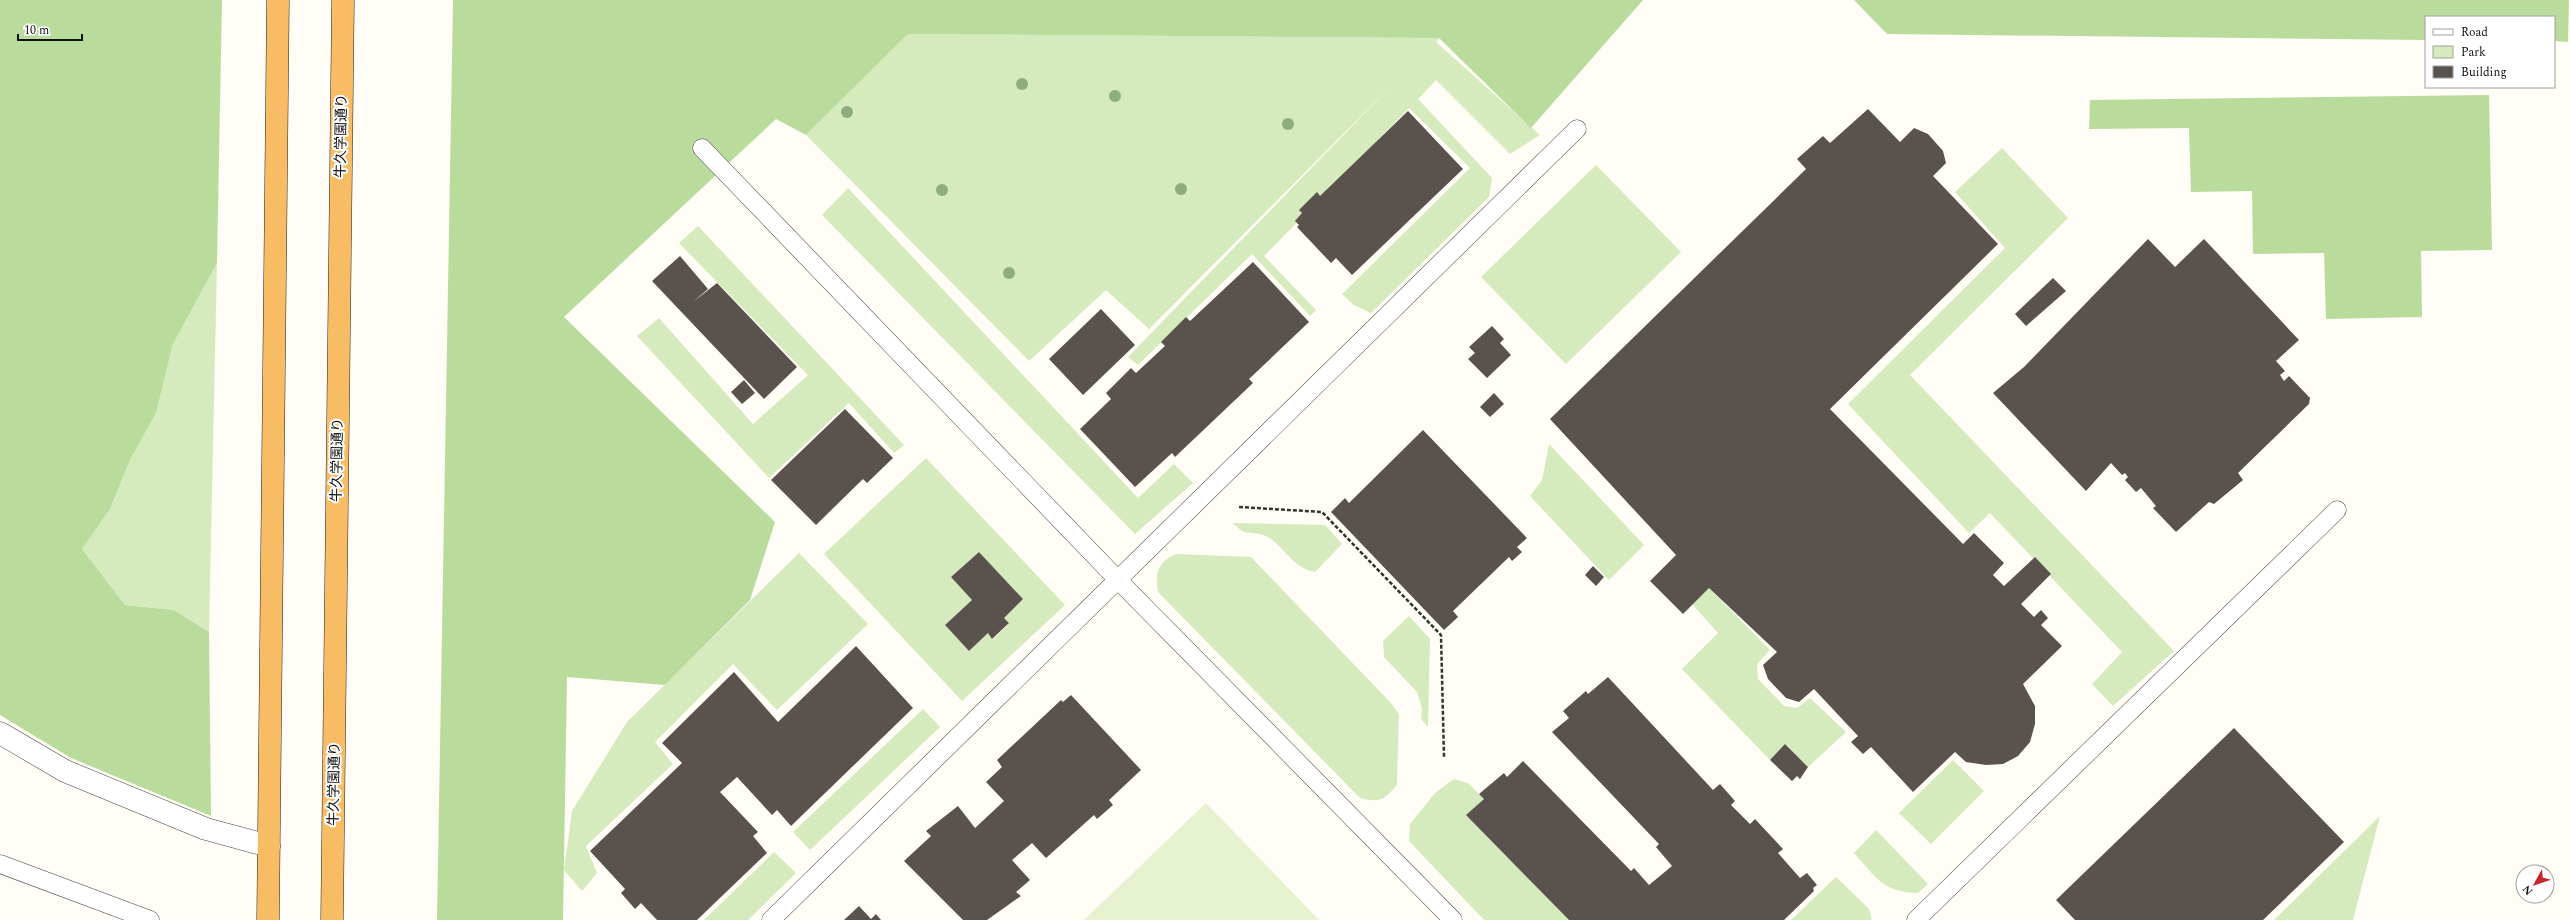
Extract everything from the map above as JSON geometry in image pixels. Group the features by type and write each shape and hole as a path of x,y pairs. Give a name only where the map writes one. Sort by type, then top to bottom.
{"highway":[{"path":"268,920 278,0"},
{"name":"牛久学園通り","path":"332,920 342,0"}],"street":[{"path":"0,733 65,771 206,829 269,846"}],"lane":[{"path":"771,920 1577,129"},
{"path":"702,148 1118,580 1453,920"},
{"path":"1916,920 2337,510"},
{"path":"0,864 150,920"}],"path":[{"path":"1195,504 1322,512 1441,635 1444,757"}],"green space":[{"path":"0,0 222,0 217,263 173,344 156,413 130,460 110,509 82,549 125,605 174,610 209,632 211,816 71,758 0,715"},
{"path":"453,0 1643,0 1531,128 1439,38 908,34 806,135 776,119 564,317 775,522 750,600 665,685 567,677 563,920 437,920"},
{"path":"1854,0 2569,0 2568,42 2555,41 2555,16 2425,16 2425,40 1887,34"},
{"path":"908,34 1440,38 1436,42 1540,135 1510,154 1436,80 1418,99 1492,178 1489,197 1371,313 1354,305 1342,294 1470,168 1409,108 1264,256 1316,310 1310,316 1252,254 1138,365 1128,357 1393,84 1149,329 1106,290 1029,361 806,135"},
{"path":"2489,95 2492,250 2421,251 2422,317 2326,319 2324,253 2253,254 2252,191 2191,192 2189,128 2089,129 2090,100"},
{"path":"2002,148 2068,218 1910,375 2174,651 2113,706 2092,684 2122,652 1990,513 1969,533 1848,404 2005,248 1955,192"},
{"path":"1596,165 1681,252 1566,364 1481,277"},
{"path":"848,188 1138,498 1174,464 1193,483 1135,534 822,215"},
{"path":"698,226 904,445 894,453 849,403 769,478 637,336 659,318 753,424 808,375 679,243"},
{"path":"217,263 209,632 174,610 125,605 82,549 110,509 130,460 156,413 173,344"},
{"path":"1549,444 1644,545 1609,580 1530,496 1542,480"},
{"path":"926,458 1065,605 962,701 824,554","holes":["979,552 1023,599 1004,618 1009,624 993,639 988,633 969,651 945,625 972,600 951,577"]},
{"path":"1232,523 1325,525 1342,544 1315,572 1296,563 1271,539 1259,534 1242,531"},
{"path":"799,553 868,624 777,710 733,664 655,742 673,764 586,846 597,873 582,891 564,870 572,811 627,722"},
{"path":"1176,554 1251,557 1390,702 1399,714 1397,785 1389,794 1377,800 1360,798 1158,592 1157,574 1159,569 1165,561"},
{"path":"1709,588 1770,650 1757,664 1758,679 1784,706 1797,708 1810,698 1846,732 1808,767 1786,744 1770,760 1682,669 1718,633 1692,604"},
{"path":"1409,616 1430,639 1428,727 1421,719 1422,708 1417,692 1384,657 1383,641"},
{"path":"923,709 940,727 810,850 793,832"},
{"path":"1953,760 1984,791 1931,844 1899,813"},
{"path":"1454,779 1468,783 1484,799 1467,815 1569,920 1484,920 1409,841 1410,824 1435,793"},
{"path":"1206,803 1319,920 1084,920"},
{"path":"2380,816 2353,920 2274,920"},
{"path":"1876,830 1928,884 1918,893 1896,890 1881,882 1854,853"},
{"path":"774,852 796,873 748,920 704,920"},
{"path":"1836,877 1869,909 1872,920 1791,920"}],"building":[{"path":"1868,109 1900,142 1914,128 1928,134 1943,151 1946,163 1933,176 1998,244 1830,409 1963,544 1974,533 2004,563 1993,575 2004,586 2035,557 2051,574 2021,604 2034,617 2041,610 2048,618 2041,625 2062,646 2023,684 2035,706 2035,724 2030,742 2018,756 2003,764 1986,765 1966,762 1955,752 1913,792 1871,747 1863,754 1851,742 1858,736 1814,689 1799,702 1786,698 1768,679 1763,665 1777,652 1709,588 1683,614 1650,581 1676,555 1550,419 1806,169 1797,159 1823,136 1830,143"},
{"path":"1408,111 1463,169 1352,275 1336,258 1331,263 1297,227 1299,225 1295,221 1302,213 1299,210 1317,192 1320,196"},
{"path":"2148,239 2175,267 2204,239 2299,340 2276,361 2285,371 2280,375 2284,381 2289,376 2310,398 2309,404 2238,473 2243,480 2214,504 2209,502 2176,532 2153,508 2156,506 2141,488 2136,492 2125,480 2128,477 2125,473 2122,475 2111,463 2086,491 1993,393 2024,367"},
{"path":"680,256 708,289 693,302 717,283 797,367 764,399 652,281"},
{"path":"1253,262 1309,322 1249,379 1253,383 1175,457 1172,453 1135,487 1080,429 1111,399 1106,393 1131,368 1136,373 1165,346 1161,342 1186,317 1190,321"},
{"path":"2053,278 2066,291 2026,326 2015,314"},
{"path":"1101,309 1135,345 1083,395 1049,359"},
{"path":"1492,326 1504,339 1500,343 1511,355 1487,378 1468,359 1475,353 1469,347"},
{"path":"744,380 755,393 742,404 731,392"},
{"path":"1494,393 1504,404 1490,417 1480,407"},
{"path":"845,409 893,458 867,483 863,479 816,525 771,480"},
{"path":"1423,430 1527,538 1517,547 1522,552 1512,561 1509,557 1453,611 1458,617 1444,630 1331,512 1345,498 1349,503"},
{"path":"979,552 1023,599 1004,618 1009,623 992,639 988,633 969,651 945,625 972,600 951,577"},
{"path":"1593,566 1604,577 1596,586 1585,575"},
{"path":"856,646 913,708 791,826 777,810 772,815 737,777 720,792 758,832 753,836 767,853 697,920 657,920 641,903 635,909 621,893 625,889 590,851 682,763 662,743 734,672 778,722"},
{"path":"1608,677 1713,790 1720,784 1735,801 1731,805 1750,824 1755,819 1783,849 1778,853 1800,878 1807,873 1817,885 1813,888 1814,891 1784,920 1569,920 1466,815 1484,799 1479,794 1504,773 1507,777 1523,761 1631,871 1634,868 1649,885 1672,866 1656,847 1659,844 1552,732 1569,718 1563,711 1586,691 1588,694"},
{"path":"1071,695 1141,770 1109,800 1113,805 1097,819 1094,815 1046,858 1032,843 1012,860 1030,880 1016,892 1021,896 987,920 963,920 904,861 931,836 926,831 958,806 975,828 1004,801 986,782 1002,767 997,760 1061,700 1063,702"},
{"path":"2234,728 2344,842 2263,920 2075,920 2056,900"},
{"path":"1785,744 1808,767 1800,779 1797,776 1792,781 1770,760"},
{"path":"859,906 871,919 876,914 881,920 844,920"}]}
